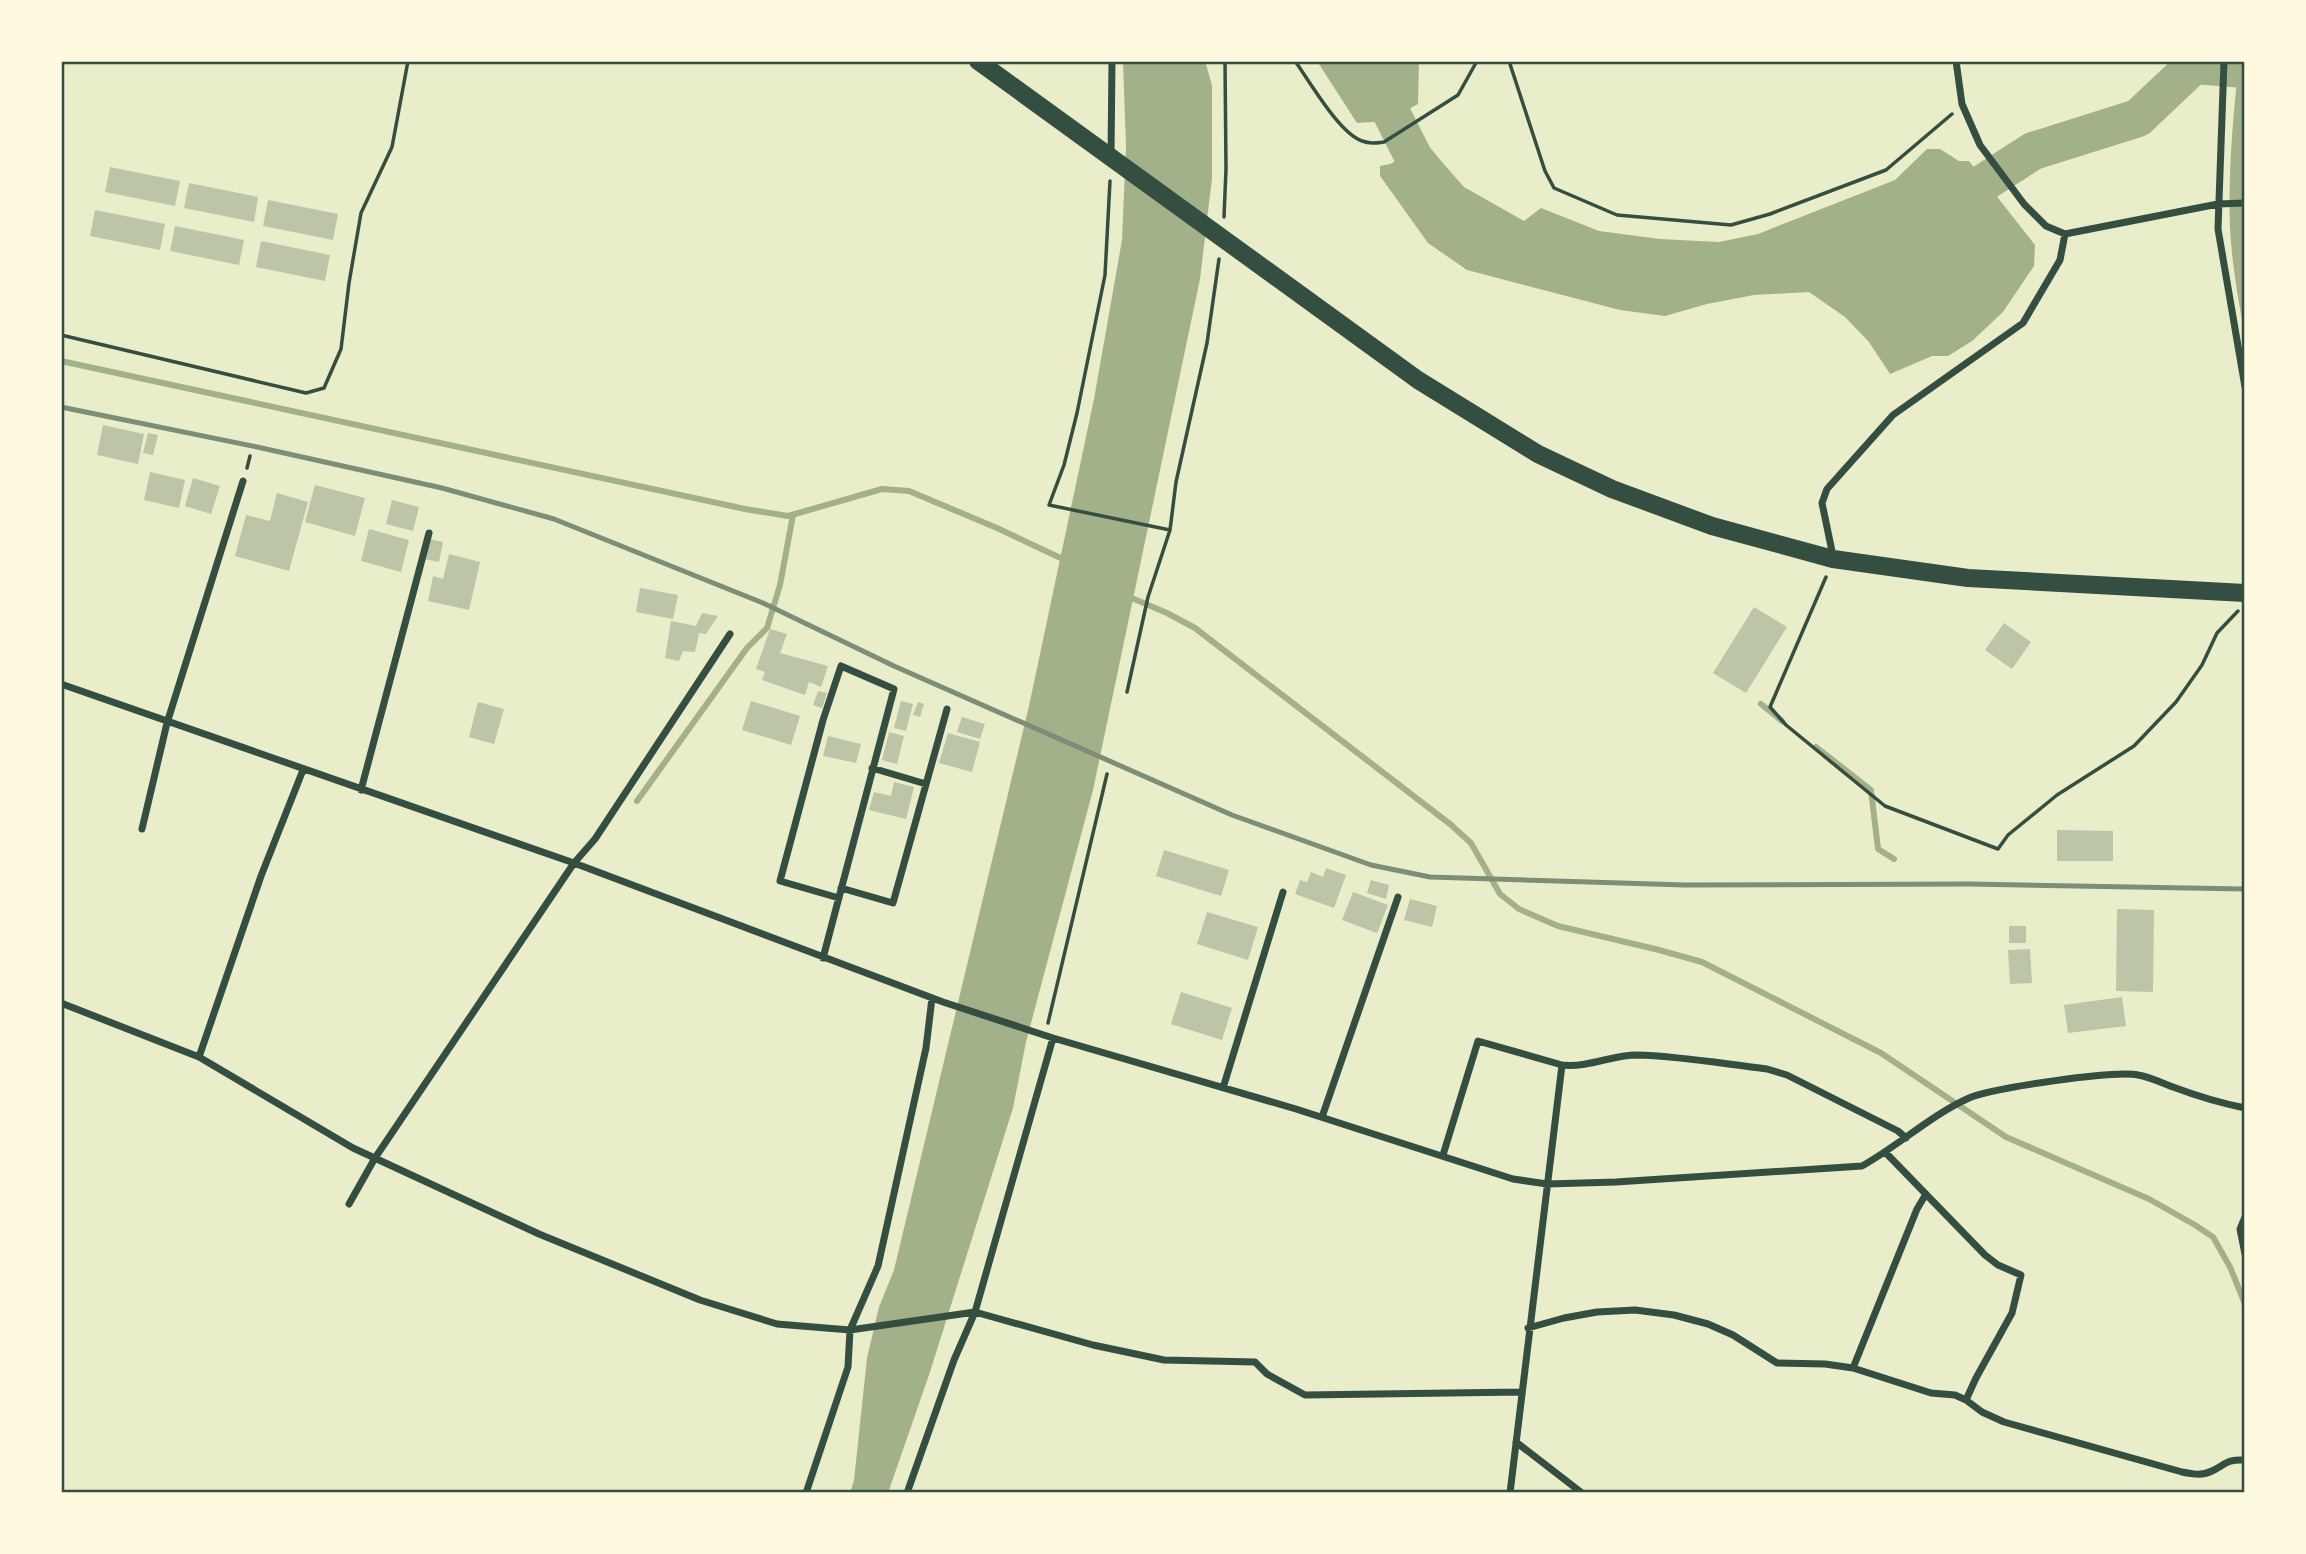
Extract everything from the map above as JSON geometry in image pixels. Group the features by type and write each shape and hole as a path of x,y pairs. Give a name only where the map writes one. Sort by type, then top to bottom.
{"main road":[{"path":"978,61 1418,380 1538,454 1612,489 1712,526 1833,559 1968,578 2245,593"}],"street":[{"path":"1112,61 1116,162"},
{"path":"1956,61 1962,104 1980,145 2024,204 2046,226 2065,234 2218,204 2245,203"},
{"path":"2224,61 2218,229 2245,387"},
{"path":"1833,559 1822,503 1827,489 1893,415 2023,323 2060,260 2065,234"},
{"path":"142,830 167,723 243,481"},
{"path":"361,790 429,533"},
{"path":"349,1204 375,1158 574,863 595,839 730,634"},
{"path":"823,958 839,898 872,768 894,689 841,666 823,720 780,881 839,898"},
{"path":"61,684 574,863 943,1002 1047,1036 1322,1117 1513,1179 1547,1184 1861,1167 1970,1097 2105,1074 2137,1074 2218,1102 2245,1108"},
{"path":"841,888 894,903 947,709"},
{"path":"872,768 926,783"},
{"path":"199,1057 261,876 303,770"},
{"path":"1223,1088 1283,892"},
{"path":"1322,1117 1398,897"},
{"path":"806,1493 848,1367 850,1330 878,1266 926,1048 932,998"},
{"path":"61,1003 199,1057 353,1148 562,1244 700,1300 777,1324 850,1330 975,1312 1093,1345 1164,1360 1255,1362 1267,1374 1306,1395 1522,1392"},
{"path":"907,1493 954,1360 975,1312 1047,1036"},
{"path":"1443,1155 1478,1041 1576,1067 1611,1057 1637,1055 1767,1069 1787,1075 1906,1138"},
{"path":"1510,1493 1562,1065"},
{"path":"1886,1153 1985,1255 1998,1265 2021,1275 2012,1313 1966,1400"},
{"path":"1853,1368 1917,1209 1926,1194"},
{"path":"2245,1217 2240,1229 2245,1254"},
{"path":"1528,1328 1597,1312 1635,1310 1674,1315 1708,1324 1733,1335 1777,1363 1825,1364 1853,1368 1931,1393 1955,1395 2004,1422 2182,1472 2196,1475 2209,1472 2232,1459 2245,1460"},
{"path":"1516,1442 1582,1493"}],"path":[{"path":"61,335 306,393 324,388 341,349 349,283 362,213 392,147 408,61"},
{"path":"1127,692 1147,597 1170,530 1176,482 1207,343 1226,169 1225,61"},
{"path":"1294,61 1345,130 1360,140 1371,143 1384,142 1458,95 1477,61"},
{"path":"1509,61 1545,171 1554,188 1617,215 1731,225 1770,214 1886,170 1962,104"},
{"path":"1116,162 1105,275 1077,413 1064,465 1049,505 1170,530"},
{"path":"1833,559 1770,707 1786,726 1885,806 1998,849 2008,835 2057,795 2134,746 2176,702 2203,665 2217,634 2245,605"},
{"path":"1047,1036 1107,774"}],"shaded area":[{"path":"1123,61 1205,61 1212,85 1212,178 1200,279 1093,790 1026,1042 1013,1108 930,1372 888,1493 850,1493 854,1480 867,1358 879,1307 894,1270 1029,706 1094,399 1122,240 1126,146"},
{"path":"1317,61 1419,61 1418,104 1387,121 1357,123"},
{"path":"2239,61 2245,61 2245,335 2230,228 2232,145"},
{"path":"1426,144 1464,187 1524,221 1541,208 1599,231 1660,239 1719,242 1758,234 1895,180 1927,149 1940,149 1959,161 1969,161 2035,245 2034,266 2003,312 1972,341 1948,356 1932,356 1890,374 1869,342 1845,317 1809,292 1754,295 1665,316 1620,310 1467,270 1428,243 1380,176 1380,166 1390,164"}],"building":[{"path":"110,167 180,181 175,206 105,192"},
{"path":"189,183 258,197 254,222 184,208"},
{"path":"268,200 338,214 333,240 263,226"},
{"path":"95,210 165,224 160,250 90,236"},
{"path":"175,226 244,240 239,265 170,251"},
{"path":"261,241 330,255 325,281 256,267"},
{"path":"103,425 144,434 138,464 97,455"},
{"path":"148,433 158,435 153,455 143,453"},
{"path":"150,472 185,480 179,508 144,500"},
{"path":"193,478 220,486 211,514 185,506"},
{"path":"315,485 365,498 355,536 305,522"},
{"path":"277,493 308,502 289,571 235,556 246,515 270,521"},
{"path":"392,500 419,507 413,531 386,524"},
{"path":"369,529 409,540 401,572 361,561"},
{"path":"429,539 443,542 439,562 424,559"},
{"path":"449,554 480,562 469,610 428,601 433,576 443,579"},
{"path":"640,588 678,595 673,619 636,612"},
{"path":"1754,607 1787,627 1746,693 1713,673"},
{"path":"702,613 718,616 706,634 699,633 695,652 683,651 679,661 665,658 671,621 696,626"},
{"path":"2004,623 2031,642 2012,669 1985,650"},
{"path":"770,629 787,634 780,653 828,666 821,687 809,682 805,695 762,680 765,672 756,669"},
{"path":"818,691 827,693 822,708 813,705"},
{"path":"751,701 800,716 791,745 742,730"},
{"path":"901,701 913,704 906,731 894,728"},
{"path":"478,702 504,709 494,744 469,737"},
{"path":"918,702 924,704 920,717 913,715"},
{"path":"962,717 985,724 980,739 957,732"},
{"path":"889,732 904,736 897,764 882,760"},
{"path":"948,733 980,742 972,772 939,763"},
{"path":"828,736 861,744 856,763 823,756"},
{"path":"894,782 914,787 906,819 869,810 874,792 891,796"},
{"path":"2057,830 2113,831 2113,861 2057,861"},
{"path":"1164,850 1229,870 1221,896 1156,876"},
{"path":"1326,868 1346,875 1334,908 1295,894 1300,880 1307,882 1311,872 1323,877"},
{"path":"1371,880 1389,885 1386,899 1367,893"},
{"path":"1353,892 1388,905 1377,933 1342,920"},
{"path":"1410,899 1437,906 1432,927 1404,920"},
{"path":"2117,909 2154,910 2153,992 2116,991"},
{"path":"1207,912 1258,927 1248,960 1197,944"},
{"path":"2009,926 2026,926 2026,943 2009,943"},
{"path":"2030,949 2032,983 2010,984 2008,950"},
{"path":"1181,992 1232,1008 1222,1040 1171,1024"},
{"path":"2122,997 2126,1026 2068,1033 2064,1005"}],"waterway":[{"path":"1365,61 1414,158 1443,194"},
{"path":"1939,207 1974,189 2033,151 2138,118 2194,65 2245,69"},
{"path":"61,361 745,509 788,516 882,489 909,491 1067,561"},
{"path":"637,801 747,648 767,628 780,585 793,515"},
{"path":"1127,596 1195,628 1450,824 1471,843 1500,894 1519,909 1558,926 1702,962 1881,1053 2006,1137 2149,1199 2213,1237 2230,1267 2245,1304"},
{"path":"1761,704 1782,721"},
{"path":"1816,747 1871,790 1878,849 1894,859"}],"railway":[{"path":"61,407 442,488 554,519 763,603 894,666 1232,815 1371,865 1430,877 1685,885 1969,884 2245,889"}]}
